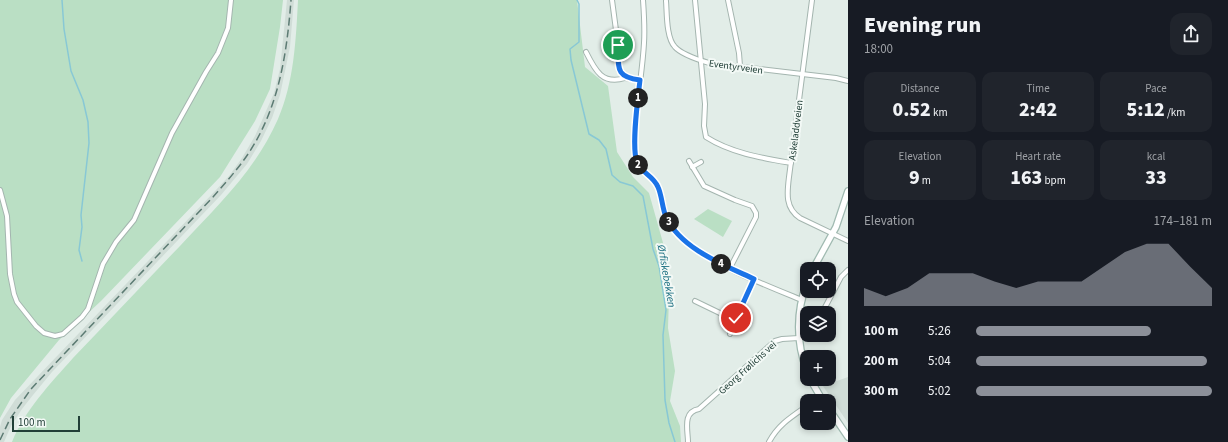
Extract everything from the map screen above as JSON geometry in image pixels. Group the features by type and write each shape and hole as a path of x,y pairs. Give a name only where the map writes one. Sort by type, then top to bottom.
{"street":[{"path":"0,190 7,216 10,274 17,302 44,333 55,336 63,334 82,317 88,309 103,264 116,242 134,220 172,133 218,53 228,28 231,0"},
{"path":"612,0 618,45 619,70 625,78"},
{"path":"644,0 644,44 635,150 637,163 641,170 651,176 659,189 664,211 671,226 691,246 716,262 802,300 799,315 799,338 801,350"},
{"path":"695,0 705,104 704,126 706,137 738,152 760,158 791,163"},
{"path":"728,0 740,57 740,66"},
{"name":"Askeladdveien","path":"812,0 791,163 788,204 791,210 800,218 833,234"},
{"name":"Eventyrveien","path":"666,1 669,35 674,47 700,60 709,63 848,81"},
{"path":"586,52 600,74 605,78 640,80"},
{"path":"689,161 704,186 752,206 756,213 756,217 730,268"},
{"path":"692,167 701,162"},
{"path":"817,262 839,221 848,191"},
{"path":"833,234 848,241"},
{"path":"826,306 841,277 848,270"},
{"path":"730,334 736,321 736,316 754,279"},
{"path":"695,301 726,316 736,316"},
{"name":"Georg Frølichs vei","path":"688,442 687,419 693,411 699,409 775,341 799,338"},
{"path":"769,442 783,422 800,411"},
{"path":"836,419 848,437"}],"shaded area":[{"path":"287,0 294,0 290,47 280,95 272,118 261,141 247,164 221,195 52,372 22,409 11,426 4,442 0,442 0,427 2,420 15,400 215,191 229,176 242,158 255,136 274,93 280,69"},
{"path":"848,377 848,423 836,405 836,394 828,394 823,386 836,386 836,381"}],"green space":[{"path":"0,0 283,0 270,89 255,121 220,177 101,301 59,340 11,398 0,418"},
{"path":"298,0 577,0 585,67 608,86 617,152 633,177 649,193 665,250 669,297 668,328 675,371 670,401 680,426 681,442 12,442 17,430 31,408 47,388 73,358 222,202 247,171 269,138 283,105 291,76"},
{"path":"708,209 732,221 723,237 694,219"}],"waterway":[{"path":"62,0 64,29 71,71 83,100 88,122 89,143 81,215 82,227 79,250 82,261"},
{"name":"Ørfiskebekken","path":"577,0 579,4 579,42 570,49 571,60 589,134 599,140 606,149 612,175 620,182 633,186 643,196 653,249 659,266 666,310 663,335 665,400 669,423 675,442"}],"railway":[{"path":"0,440 10,419 31,389 213,197 250,151 260,134 275,97 284,59 291,0"}],"route":[{"path":"618,45 618,65 621,74 625,78 640,80 635,136 635,155 637,163 641,170 651,176 656,183 661,196 662,206 671,226 691,246 716,262 754,279 736,318"}]}
